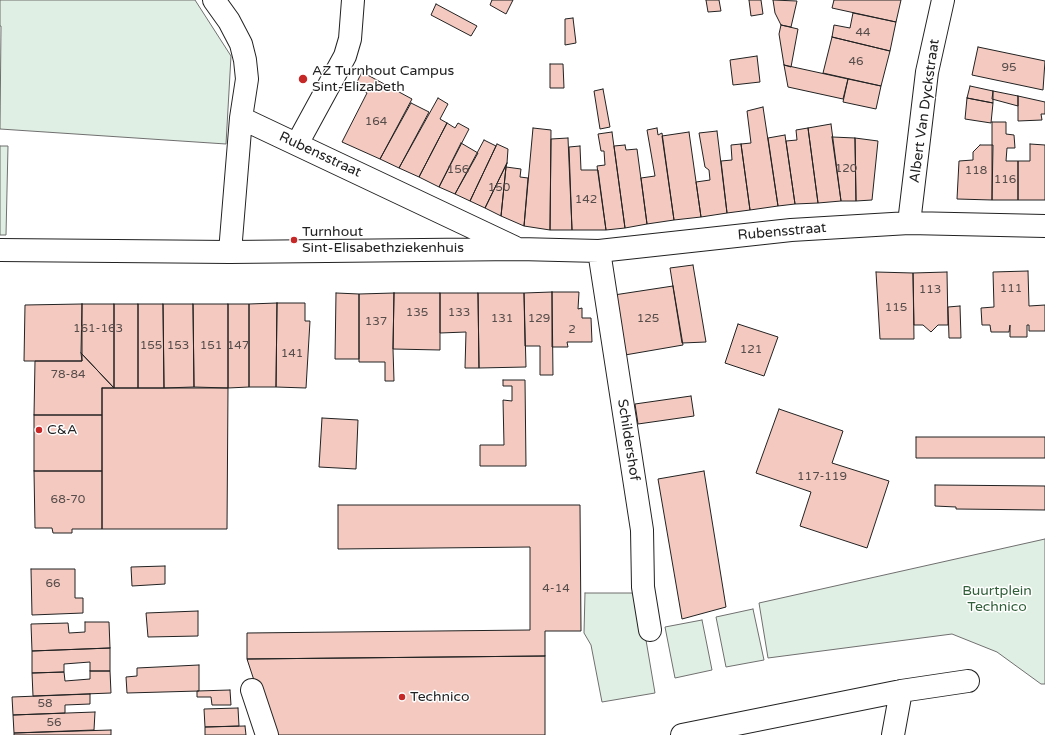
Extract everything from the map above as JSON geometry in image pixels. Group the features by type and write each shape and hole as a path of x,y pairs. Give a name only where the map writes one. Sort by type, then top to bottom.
{"street":[{"path":"214,0 229,21 241,44 247,78 230,252"},
{"path":"297,144 345,56 350,39 353,0"},
{"name":"Albert Van Dyckstraat","path":"910,222 927,72 943,0"},
{"name":"Rubensstraat","path":"242,118 519,249"},
{"name":"Rubensstraat","path":"0,250 230,252 519,249 599,251 790,230 910,222 1045,226"},
{"name":"Schildershof","path":"599,251 642,530 643,587 650,630"},
{"path":"682,735 901,691 968,681"},
{"path":"252,690 267,735"},
{"path":"893,735 901,691"}],"green space":[{"path":"0,0 195,0 231,56 226,144 0,129"},
{"path":"0,146 8,146 6,235 0,235"},
{"name":"Buurtplein Technico","path":"1045,539 1045,684 1041,684 997,652 952,634 768,658 759,603"},
{"path":"585,593 638,593 655,693 602,702 591,645 584,633"},
{"path":"753,609 764,660 726,667 716,617"},
{"path":"702,620 712,670 675,678 665,627"}],"building":[{"path":"492,0 513,0 506,14 490,5"},
{"path":"706,0 719,0 721,11 708,12"},
{"path":"749,0 761,0 763,14 751,16"},
{"path":"773,0 797,1 791,27 781,25 775,13"},
{"path":"834,0 901,0 896,22 832,8"},
{"path":"436,4 477,26 471,36 431,15"},
{"path":"853,13 896,22 890,51 832,37 834,25 850,28"},
{"path":"573,18 576,43 565,45 565,19"},
{"path":"781,25 798,29 791,67 784,65 779,34"},
{"path":"832,37 890,51 881,86 823,73"},
{"path":"978,47 1045,61 1043,90 972,75"},
{"path":"757,56 760,82 733,85 730,60"},
{"path":"550,64 563,64 564,88 550,88"},
{"path":"784,65 848,79 843,99 788,87"},
{"path":"362,72 412,99 380,159 342,142 367,93 355,86"},
{"path":"848,79 881,86 876,109 843,102"},
{"path":"970,86 993,91 993,103 967,98"},
{"path":"603,89 610,127 600,129 594,91"},
{"path":"993,91 1018,96 1018,106 992,99"},
{"path":"1018,96 1045,102 1045,114 1041,114 1042,120 1018,121"},
{"path":"438,98 448,104 440,119 447,123 419,177 399,168"},
{"path":"967,98 993,103 991,123 965,119"},
{"path":"411,103 429,112 399,168 380,159"},
{"path":"763,107 778,206 750,210 741,144 751,143 747,111"},
{"path":"992,122 1006,122 1006,134 1014,135 1015,148 1007,148 1006,161 1018,161 1018,200 992,200"},
{"path":"447,123 455,128 458,123 469,129 439,187 419,177"},
{"path":"831,124 841,201 818,203 808,128"},
{"path":"533,128 551,130 550,230 524,226"},
{"path":"657,128 658,135 662,133 674,220 647,224 641,178 655,176 647,130"},
{"path":"808,128 818,203 795,204 786,141 797,140 796,130"},
{"path":"717,131 727,213 701,217 696,182 710,180 709,170 705,167 699,133"},
{"path":"612,132 625,228 606,230 597,166 605,165 604,151 601,151 598,134"},
{"path":"689,132 701,217 674,220 662,136"},
{"path":"785,135 795,204 778,206 768,138"},
{"path":"832,137 855,138 856,201 841,201"},
{"path":"568,138 572,230 550,230 551,139"},
{"path":"855,138 878,141 872,200 856,201"},
{"path":"484,140 496,146 470,201 455,194"},
{"path":"461,143 478,153 455,194 439,187"},
{"path":"497,144 508,149 507,163 485,208 470,201"},
{"path":"741,144 750,210 727,213 721,161 732,160 731,145"},
{"path":"1030,144 1045,145 1045,200 1018,200 1018,161 1030,161"},
{"path":"625,145 626,150 637,149 647,224 625,228 614,146"},
{"path":"980,145 993,145 992,200 957,199 959,161 973,160 973,152"},
{"path":"580,146 581,170 598,170 606,230 572,230 569,147"},
{"path":"507,163 506,167 501,216 485,208"},
{"path":"506,167 521,169 520,177 528,178 524,226 501,216"},
{"path":"693,265 706,342 682,343 670,268"},
{"path":"1028,271 1029,306 1045,305 1045,331 1029,331 1029,325 1027,325 1027,337 1010,337 1010,325 1009,332 991,332 990,325 982,325 981,308 994,307 993,272"},
{"path":"876,272 913,273 914,339 880,339"},
{"path":"947,272 948,325 938,325 931,332 923,325 914,325 913,273"},
{"path":"673,286 683,345 625,355 614,295"},
{"path":"552,292 579,292 578,309 582,308 582,318 591,318 592,342 567,342 568,347 552,347"},
{"path":"552,292 553,375 540,375 540,346 525,346 524,293"},
{"path":"336,293 359,294 359,359 335,359"},
{"path":"394,293 440,293 440,350 393,349"},
{"path":"394,293 394,381 385,381 385,362 359,362 359,294"},
{"path":"440,293 478,293 479,368 465,368 466,332 440,333"},
{"path":"478,293 524,293 526,367 479,368"},
{"path":"277,303 305,303 305,321 310,321 306,388 276,387"},
{"path":"277,303 276,387 249,387 249,304"},
{"path":"82,304 114,304 114,388 81,353"},
{"path":"82,304 82,361 24,361 25,305"},
{"path":"114,304 138,304 138,388 114,388"},
{"path":"138,304 163,304 164,388 138,388"},
{"path":"163,304 193,304 194,387 164,388"},
{"path":"193,304 228,304 228,388 194,387"},
{"path":"228,304 249,304 249,387 228,388"},
{"path":"960,306 961,338 949,338 948,307"},
{"path":"738,324 778,337 764,376 725,363"},
{"path":"81,353 114,388 102,388 102,415 34,415 35,361 82,361"},
{"path":"503,380 525,380 526,466 480,466 480,445 504,445 503,400 512,401 512,386 503,386"},
{"path":"102,388 228,388 227,529 102,529"},
{"path":"691,396 694,416 638,424 635,404"},
{"path":"779,409 843,431 832,463 889,481 867,548 800,526 811,492 756,473"},
{"path":"34,415 102,415 102,471 34,471"},
{"path":"322,418 358,420 356,469 319,467"},
{"path":"916,437 1045,437 1045,458 916,458"},
{"path":"34,471 102,471 102,529 72,529 72,533 53,533 52,528 35,528"},
{"path":"704,471 726,607 682,619 658,479"},
{"path":"935,485 1045,486 1045,510 956,509 956,507 935,506"},
{"path":"338,505 580,505 581,631 545,631 545,656 247,659 247,633 530,630 530,547 338,549"},
{"path":"165,566 165,584 132,586 131,567"},
{"path":"31,569 75,569 75,598 83,598 83,613 32,615"},
{"path":"198,611 198,636 148,637 146,613"},
{"path":"85,622 109,622 110,648 32,651 31,624 68,623 69,633 85,632"},
{"path":"110,648 110,671 90,671 90,662 64,664 64,672 32,673 32,651"},
{"name":"Technico","path":"545,656 545,735 272,735 247,659"},
{"path":"199,665 199,691 127,693 126,677 137,676 137,668"},
{"path":"90,671 110,671 111,693 33,696 32,673 64,672 65,681 90,679"},
{"path":"230,690 231,705 212,705 211,697 197,697 197,691"},
{"path":"90,694 90,704 65,705 65,713 13,715 12,697"},
{"path":"238,708 239,726 205,727 204,709"},
{"path":"95,712 94,730 14,733 13,715"},
{"path":"245,726 246,735 205,735 205,727"},
{"path":"111,730 111,735 14,735 14,733"}],"place":[{"name":"AZ Turnhout Campus Sint-Elizabeth","path":"303,79"},
{"name":"Turnhout Sint-Elisabethziekenhuis","path":"294,240"},
{"name":"C&A","path":"39,430"},
{"name":"Technico","path":"402,697"}]}
